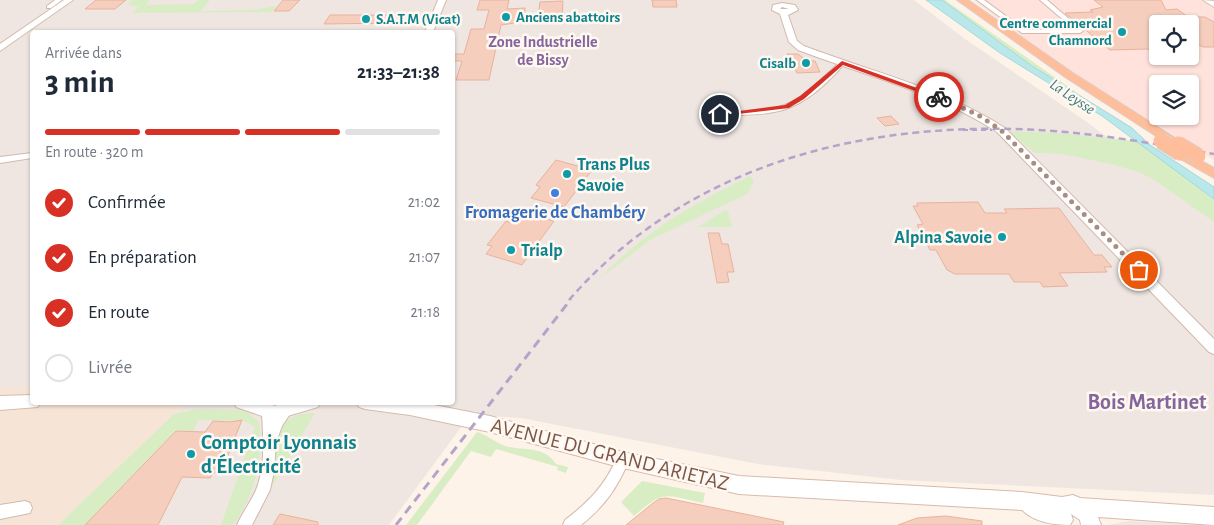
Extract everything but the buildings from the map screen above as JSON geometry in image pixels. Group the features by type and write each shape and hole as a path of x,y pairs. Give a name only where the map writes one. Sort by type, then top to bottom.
{"highway":[{"path":"952,0 1161,141 1198,156 1214,166"},
{"path":"962,0 999,31 1179,148 1214,174"}],"main road":[{"path":"0,48 69,0"},
{"path":"422,30 433,0"},
{"path":"431,30 442,0"},
{"path":"1207,0 1214,4"},
{"path":"0,403 30,402"},
{"path":"252,405 279,414 290,408"},
{"name":"AVENUE DU GRAND ARIETAZ","path":"388,405 490,424 624,460 739,485 976,500 1068,514 1111,510 1214,516"},
{"path":"1068,514 1087,514 1091,524 1107,515 1111,510"}],"street":[{"path":"49,7 59,0"},
{"path":"980,0 1024,32 1080,31 1044,0"},
{"path":"781,6 784,20 796,45 945,99 978,115 998,128 1214,348"},
{"path":"720,114 787,107 802,98 842,63"},
{"path":"0,160 30,156"},
{"path":"270,441 277,423 290,408"},
{"path":"244,525 262,491 266,478 270,441 266,409"},
{"path":"570,525 592,507 612,486 624,460"},
{"path":"0,512 25,508"}],"shaded area":[{"path":"0,0 914,0 965,39 1084,120 1214,216 1214,495 901,480 758,464 521,418 488,416 473,411 389,525 58,525 184,405 455,405 455,30 30,30 30,387 0,387"},
{"path":"973,0 1214,0 1214,160 1157,125 1199,125 1199,75 1149,75 1149,120 1049,58"},
{"path":"0,387 30,387 30,405 184,405 58,525 0,525"},
{"path":"1128,521 1205,525 1108,525"}],"green space":[{"path":"133,0 150,0 146,5 194,4 198,0 210,0 201,11 251,10 276,6 272,12 132,13 139,7 127,5"},
{"path":"942,0 945,0 1080,95 1032,66"},
{"path":"1007,131 1058,133 1137,141 1214,199 1214,222 1156,181 1139,172 1062,154 1035,153"},
{"path":"750,176 754,181 747,194 650,240 599,279 633,247 670,220"},
{"path":"725,210 728,211 732,227 698,227"},
{"path":"197,409 245,410 259,422 260,449 256,476 247,502 233,525 221,525 255,427 243,421 199,420 193,431 176,430 85,525 58,525 174,414"},
{"path":"315,413 271,488 281,428 288,420 299,415"},
{"path":"477,432 505,446 539,451 551,458 556,464 568,467 566,473 557,470 558,467 496,449 491,457 471,451 417,525 406,525"},
{"path":"642,481 705,493 703,503 666,496 652,501 634,516 621,502"}],"water":[{"name":"La Leysse","path":"926,0 942,0 1032,66 1132,128 1150,145 1214,187 1214,199 1102,116 1000,53"}],"railway":[{"path":"569,300 618,252 671,213 729,182 790,158 854,142 919,132 964,130"},
{"path":"964,130 992,130"},
{"path":"964,130 1053,131 1114,138 1214,154"},
{"path":"396,525 571,299"}],"way so far":[{"path":"939,97 978,115 1001,130 1139,270"}],"place":[{"name":"Anciens abattoirs","path":"506,17"},
{"name":"S.A.T.M (Vicat)","path":"366,19"},
{"name":"Centre commercial Chamnord","path":"1122,32"},
{"name":"Cisalb","path":"806,63"},
{"name":"Trans Plus Savoie","path":"567,174"},
{"name":"Fromagerie de Chambéry","path":"555,193"},
{"name":"Alpina Savoie","path":"1002,237"},
{"name":"Trialp","path":"511,250"},
{"name":"Comptoir Lyonnais d'Électricité","path":"191,454"}],"district":[{"name":"Zone Industrielle de Bissy","path":"543,50"},
{"name":"Bois Martinet","path":"1147,401"}],"route":[{"path":"720,114 742,110 766,111 787,107 802,98 842,63 939,97"}]}
